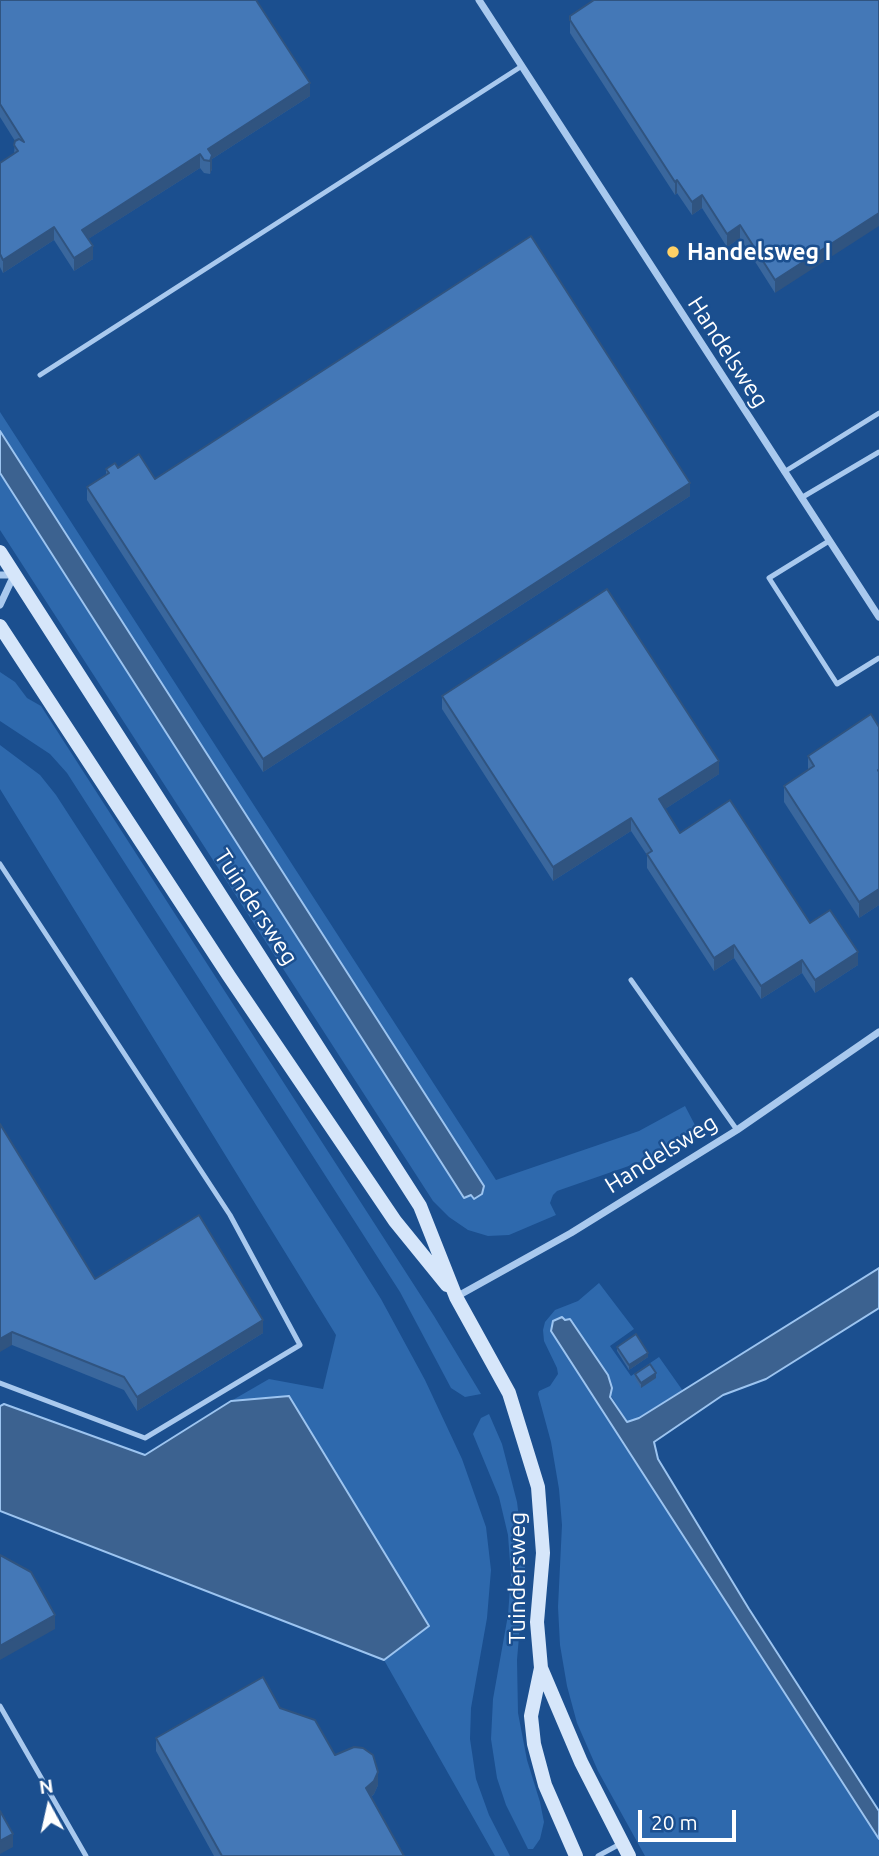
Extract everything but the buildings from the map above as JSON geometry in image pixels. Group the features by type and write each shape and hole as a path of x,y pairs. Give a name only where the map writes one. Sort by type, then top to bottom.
{"main road":[{"name":"Tuindersweg","path":"0,552 7,575 420,1206 456,1297 509,1393 538,1487 543,1553 537,1622 541,1668 531,1716 534,1744 545,1785 576,1856"},
{"name":"Tuindersweg","path":"0,626 229,976 395,1221 456,1297"},
{"name":"Tuindersweg","path":"541,1668 581,1762 629,1856"}],"street":[{"name":"Handelsweg","path":"479,0 879,617"},
{"path":"0,605 7,575"},
{"name":"Handelsweg","path":"456,1297 571,1233 737,1130 879,1032"}],"lane":[{"path":"40,375 522,66"},
{"path":"784,472 879,413"},
{"path":"801,498 879,452"},
{"path":"829,541 769,578 837,684 879,658"},
{"path":"0,864 230,1215 300,1345 145,1438 0,1383"},
{"path":"631,980 737,1130"},
{"path":"0,1706 86,1856"},
{"path":"598,1856 622,1842"}],"shaded area":[{"path":"0,412 496,1180 639,1131 685,1106 696,1127 646,1160 557,1191 550,1203 556,1215 509,1235 488,1236 468,1230 449,1217 433,1201 0,530 0,473 464,1198 471,1194 474,1199 484,1186 0,431"},
{"path":"0,431 484,1186 482,1194 474,1199 471,1195 464,1198 0,473"},
{"path":"0,672 15,682 27,698 41,706 434,1316 481,1394 465,1397 451,1388 400,1292 67,773 50,754 0,721"},
{"path":"0,745 40,775 56,795 344,1240 381,1299 425,1380 462,1459 486,1527 491,1570 487,1618 471,1708 470,1739 476,1779 489,1815 510,1856 495,1856 384,1660 429,1626 289,1396 231,1401 269,1379 323,1389 336,1335 0,789"},
{"path":"879,1268 879,1308 766,1379 723,1395 654,1442 658,1459 749,1609 879,1811 879,1839 551,1331 553,1321 562,1317 565,1320 570,1319 608,1375 612,1388 610,1397 627,1422 639,1418"},
{"path":"599,1283 634,1329 610,1346 631,1376 659,1357 683,1391 639,1418 627,1422 565,1320 553,1321 552,1331 879,1839 879,1856 645,1856 598,1771 577,1723 560,1645 558,1607 562,1525 559,1489 551,1442 538,1394 550,1386 558,1374 544,1341 545,1322 555,1310 578,1301"},
{"path":"289,1396 429,1626 384,1660 0,1511 0,1406 4,1404 145,1455 231,1401"},
{"path":"489,1414 502,1444 517,1502 525,1566 517,1660 518,1713 527,1760 544,1822 540,1839 533,1849 528,1849 506,1805 497,1778 491,1739 493,1699 508,1615 511,1575 508,1535 499,1497 473,1434 481,1418"}],"place":[{"name":"Handelsweg I","path":"673,252"}]}
